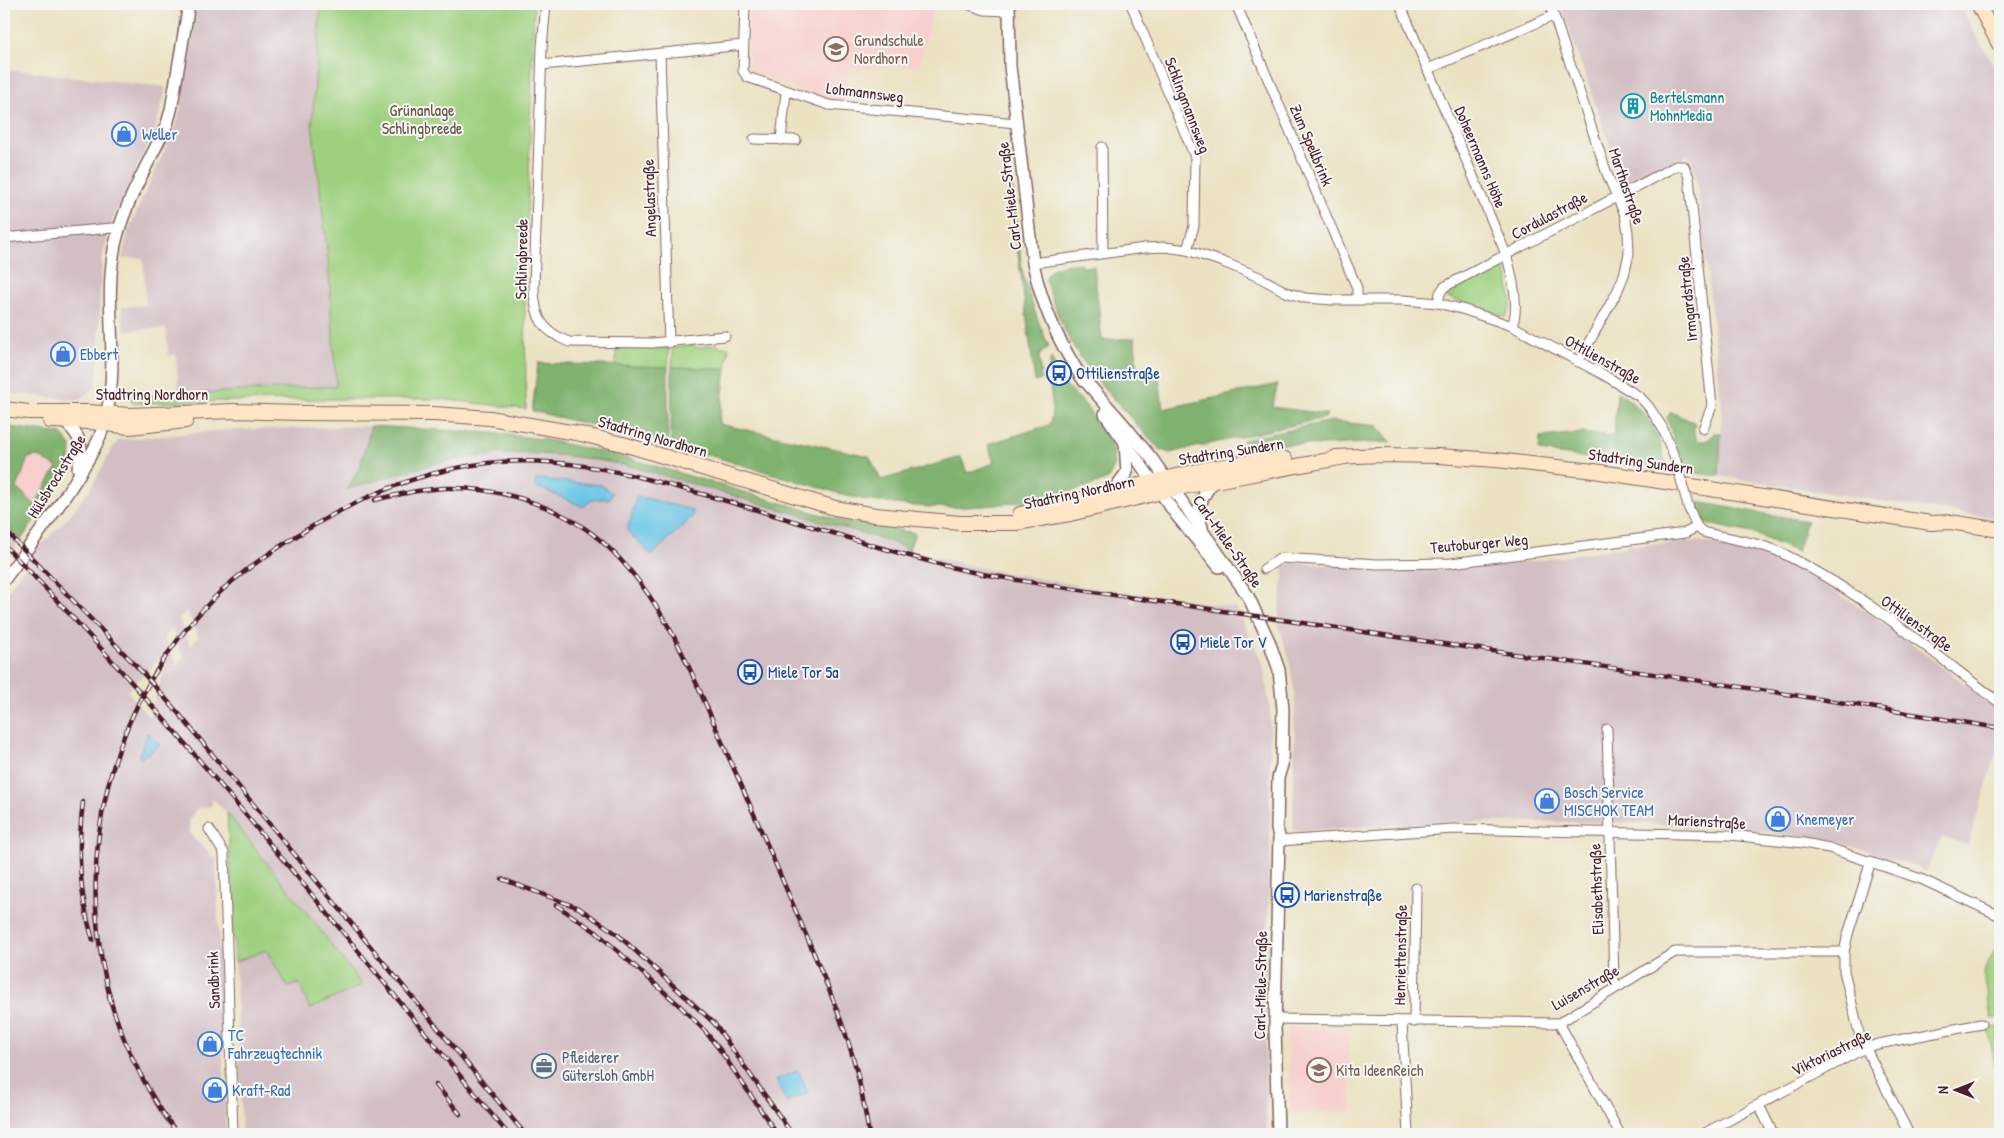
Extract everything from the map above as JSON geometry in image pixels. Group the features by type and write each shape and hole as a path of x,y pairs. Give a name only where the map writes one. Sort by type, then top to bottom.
{"main road":[{"path":"1978,4 2000,46"},
{"name":"Stadtring Nordhorn","path":"4,409 105,418 139,426 301,414 434,414 506,420 623,444 835,508 876,516 960,523 1016,523 1070,514 1163,486"},
{"name":"Stadtring Nordhorn","path":"4,416 64,422 105,418"},
{"name":"Stadtring Sundern","path":"1163,486 1205,469 1254,461 1381,455 1439,456 1496,460 1594,471 1931,523 1949,529 2000,539"},
{"name":"Stadtring Sundern","path":"1163,486 1215,480 1344,457"},
{"name":"Stadtring Nordhorn","path":"990,523 1045,507 1113,491 1163,486"},
{"name":"Stadtring Sundern","path":"1931,523 1950,522 2000,530"}],"street":[{"name":"Hülsbrockstraße","path":"4,580 71,489 92,453 105,418 111,393 113,363 111,273 119,229 172,110 189,4"},
{"name":"Schlingbreede","path":"546,4 534,290 534,304 537,314 548,330 556,337 569,342 669,342 724,336"},
{"name":"Lohmannsweg","path":"745,4 743,71 747,77 786,92 829,105 1016,123"},
{"path":"967,4 985,10 1008,7"},
{"name":"Schlingmannsweg","path":"1131,4 1195,157 1194,226 1187,250"},
{"name":"Zum Spellbrink","path":"1236,4 1357,288 1357,299"},
{"name":"Doheermanns Höhe","path":"1400,4 1506,254 1512,272 1514,290 1515,319 1512,326"},
{"name":"Marthastraße","path":"1550,4 1607,174 1618,196 1628,232 1627,265 1617,292 1578,362"},
{"name":"Carl-Miele-Straße","path":"1008,7 1009,56 1033,263 1038,290 1050,321 1062,347 1125,441 1207,538 1248,596 1269,641 1279,670 1283,709 1282,765 1278,778 1277,830 1279,839 1275,1019 1278,1134"},
{"path":"1428,69 1553,16"},
{"path":"542,65 743,46"},
{"name":"Angelastraße","path":"660,53 669,342"},
{"path":"781,140 786,92"},
{"path":"754,139 796,140"},
{"path":"1102,147 1103,253"},
{"name":"Cordulastraße","path":"1438,303 1440,293 1444,287 1676,166 1684,166"},
{"name":"Irmgardstraße","path":"1684,166 1689,178 1712,406 1703,429"},
{"path":"4,238 112,228 119,229"},
{"name":"Ottilienstraße","path":"1033,263 1144,248 1187,250 1259,276 1286,292 1305,298 1403,300 1438,303 1512,326 1640,397 1662,427 1676,461 1688,506 1697,527 1703,532 1753,544 1783,554 1837,584 1931,650 2000,703"},
{"name":"Carl-Miele-Straße","path":"1080,375 1125,426 1163,486 1177,516 1255,610"},
{"path":"64,422 80,439 82,452 82,458 71,489"},
{"path":"1113,491 1127,472 1125,441"},
{"path":"1207,538 1200,524 1199,512 1202,500 1215,480"},
{"name":"Teutoburger Weg","path":"1264,569 1281,558 1378,564 1451,563 1685,533 1697,527"},
{"name":"Elisabethstraße","path":"1607,729 1614,980 1616,987"},
{"name":"Sandbrink","path":"209,829 224,853 233,1134"},
{"name":"Marienstraße","path":"1279,839 1453,829 1730,835 1804,843 1829,848 1921,879 2000,916"},
{"path":"1871,861 1844,952 1844,971 1860,1037 1909,1134"},
{"name":"Henriettenstraße","path":"1414,1022 1416,888"},
{"name":"Luisenstraße","path":"1275,1019 1559,1023 1675,952 1844,952"},
{"path":"1402,1022 1408,1134"},
{"path":"1559,1023 1620,1134"},
{"name":"Viktoriastraße","path":"1703,1134 1865,1048 1981,1024"},
{"path":"1760,1105 1773,1134"}],"shaded area":[{"path":"197,4 321,4 312,124 328,257 336,386 179,395 176,355 168,355 166,328 124,330 122,307 146,305 143,258 122,259 128,231 178,120"},
{"name":"Grundschule Nordhorn","path":"750,4 935,4 920,65 849,68 845,101 831,100 752,73 749,69 748,33"},
{"path":"1560,4 1958,4 1990,58 2000,81 2000,519 1719,476 1722,408 1696,171 1688,155 1634,184 1627,183 1622,179"},
{"path":"4,70 166,87 157,125 112,221 102,258 99,361 96,386 79,400 4,393"},
{"path":"371,426 360,467 347,488 369,484 389,476 435,464 480,455 517,452 565,455 634,467 889,541 909,550 980,568 1080,586 1132,593 1131,603 1135,603 1136,593 1236,608 1263,664 1270,709 1270,846 1265,1068 1267,1134 242,1134 235,962 266,950 288,987 299,983 362,984 227,813 212,798 212,806 197,809 190,818 189,826 195,840 210,853 211,857 216,857 226,1134 4,1134 4,597 34,552 69,517 93,484 119,440 224,430","holes":["187,610 198,637 191,646 179,619","171,628 183,656 177,665 164,638","161,658 167,663 149,717 127,691"]},
{"path":"37,456 57,467 35,505 17,489 28,458"},
{"path":"4,522 21,540 4,565"},
{"path":"1698,541 1751,551 1779,560 1833,590 1878,619 1997,708 1993,721 2000,722 2000,741 1968,845 1942,837 1926,872 1915,866 1832,840 1730,827 1610,822 1453,822 1293,831 1295,697 1289,659 1278,624 1284,566 1292,563 1445,570 1522,563 1629,546"},
{"name":"Kita IdeenReich","path":"1288,1029 1347,1029 1352,1111 1290,1113"}],"green space":[{"name":"Grünanlage Schlingbreede","path":"321,4 534,4 525,297 526,409 440,399 133,403 127,397 336,386 328,257 312,124"},
{"path":"1008,177 1011,177 1022,270 1037,318 1049,347 1039,355 1041,380 1035,382"},
{"path":"1503,262 1511,299 1509,313 1505,317 1448,298 1446,291"},
{"path":"1081,263 1081,267 1094,266 1102,340 1135,338 1137,370 1158,369 1163,409 1278,384 1272,407 1327,414 1325,418 1169,453 1158,448 1090,370 1071,342 1059,318 1045,278 1056,267"},
{"path":"717,344 719,347 729,347 726,369 672,367 673,347 694,345 697,348"},
{"path":"669,347 668,367 616,366 616,348"},
{"path":"1051,358 1063,382 1083,402 1113,446 1115,465 1108,479 1088,487 1067,492 1003,504 978,506 927,507 877,502 852,497 671,444 672,367 726,369 719,424 869,456 881,480 961,457 967,473 994,463 988,444 1049,425 1052,409 1049,375"},
{"path":"538,363 668,367 668,443 532,411"},
{"path":"1617,392 1638,408 1651,424 1660,444 1667,469 1539,451 1540,437 1582,433 1614,436"},
{"path":"1671,412 1695,423 1694,433 1699,441 1708,440 1714,433 1721,433 1719,476 1687,472 1686,463 1681,463 1667,418"},
{"path":"1331,421 1378,426 1391,442 1325,445 1273,444 1247,447 1243,440"},
{"path":"4,426 62,434 71,446 70,461 43,506 37,501 57,467 37,456 28,458 17,488 41,510 21,540 4,522"},
{"path":"371,426 493,433 543,439 621,456 840,520 915,533 909,550 889,541 634,467 558,455 510,454 460,459 434,464 347,489 360,467"},
{"path":"1697,502 1807,521 1797,552 1752,533 1703,523"},
{"path":"227,813 362,985 310,1009 299,983 288,987 266,950 235,962"},
{"path":"2000,939 2000,1017 1991,1018 1984,973"},
{"path":"2000,1027 2000,1089 1999,1089 1988,1028"}],"water":[{"path":"539,479 601,485 612,493 609,499 598,499 584,507 535,486 535,481"},
{"path":"637,496 692,510 693,516 652,555 627,531"},
{"path":"148,733 160,745 140,759 139,754"},
{"path":"798,1070 808,1092 786,1102 776,1080"}],"railway":[{"path":"111,1001 100,947 96,892 99,838 108,786 125,735 148,686 178,640 214,598 235,579 270,553 306,530 349,506 394,486 464,466 513,461 537,461 609,470 656,481 755,509 941,565 978,573 1080,590 1725,684 2000,728"},
{"path":"375,500 428,489 446,488 468,489 513,496 535,503 576,523 595,536 632,572 666,622 680,649 750,805 832,996 854,1061 869,1134"},
{"path":"4,529 143,673 179,714 525,1134"},
{"path":"4,545 71,615 199,760 508,1134"},
{"path":"83,802 80,872 88,923 93,940"},
{"path":"502,879 579,908 617,934 714,1023 792,1134"},
{"path":"556,905 596,932 680,1006 705,1031 777,1134"},
{"path":"109,996 137,1068 156,1102 178,1134"},
{"path":"436,1085 460,1114"}],"place":[{"name":"Grundschule Nordhorn","path":"836,49"},
{"name":"Bertelsmann MohnMedia","path":"1633,106"},
{"name":"Weller","path":"124,134"},
{"name":"Ebbert","path":"63,354"},
{"name":"Ottilienstraße","path":"1059,373"},
{"name":"Miele Tor V","path":"1183,642"},
{"name":"Miele Tor 5a","path":"750,672"},
{"name":"Bosch Service MISCHOK TEAM","path":"1547,801"},
{"name":"Knemeyer","path":"1778,819"},
{"name":"Marienstraße","path":"1287,895"},
{"name":"TC Fahrzeugtechnik","path":"210,1044"},
{"name":"Pfleiderer Gütersloh GmbH","path":"544,1066"},
{"name":"Kita IdeenReich","path":"1319,1070"},
{"name":"Kraft-Rad","path":"215,1090"}]}
